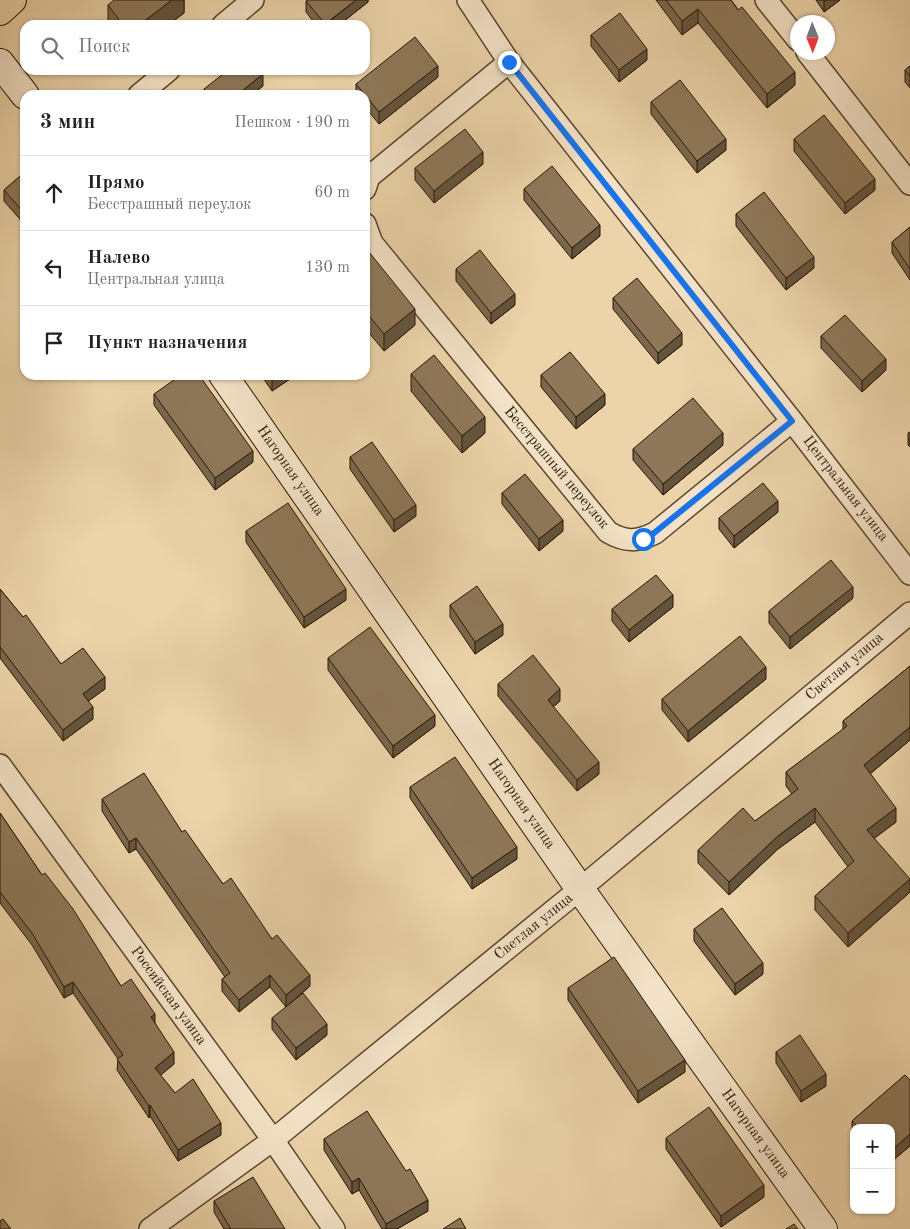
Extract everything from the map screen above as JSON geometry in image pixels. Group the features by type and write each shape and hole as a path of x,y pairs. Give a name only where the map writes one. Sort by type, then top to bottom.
{"main road":[{"path":"0,11 12,0"}],"street":[{"path":"229,20 253,0"},
{"name":"Центральная улица","path":"468,0 509,62 910,574"},
{"path":"766,0 790,30"},
{"path":"814,60 910,184"},
{"path":"370,175 509,62"},
{"path":"0,63 20,90"},
{"path":"145,90 163,75"},
{"name":"Бесстрашный переулок","path":"370,238 378,251 608,532 619,538 629,541 643,539 654,533 792,421"},
{"name":"Нагорная улица","path":"227,380 580,889 823,1229"},
{"name":"Светлая улица","path":"150,1229 273,1140 580,889 910,613"},
{"name":"Российская улица","path":"0,765 273,1140 334,1229"}],"building":[{"path":"114,0 172,0 146,20 119,20 108,5"},
{"path":"356,0 330,20 322,20 306,1"},
{"path":"666,0 731,0 738,10 742,7 795,72 767,94 698,9 682,21"},
{"path":"620,13 647,49 619,70 591,35"},
{"path":"415,37 438,66 379,112 370,101 370,90 361,90 356,84 370,75 370,73"},
{"path":"910,66 910,76 905,70"},
{"path":"222,75 262,75 243,90 204,89"},
{"path":"680,80 726,139 697,161 651,102"},
{"path":"824,115 875,179 845,203 794,139"},
{"path":"465,129 483,152 434,191 415,168"},
{"path":"552,166 600,225 572,248 524,189"},
{"path":"20,176 20,208 4,190"},
{"path":"764,192 814,257 786,278 736,214"},
{"path":"910,227 910,269 892,242"},
{"path":"480,250 515,294 491,313 456,269"},
{"path":"370,253 415,309 384,334 370,317"},
{"path":"637,278 682,333 658,353 613,298"},
{"path":"845,315 886,359 862,381 821,336"},
{"path":"570,352 605,394 576,417 541,375"},
{"path":"434,355 485,417 462,436 411,374"},
{"path":"174,380 203,380 253,451 215,478 154,394"},
{"path":"693,398 723,433 663,484 633,449"},
{"path":"372,442 416,505 394,520 350,457"},
{"path":"525,474 563,520 539,539 502,493"},
{"path":"763,483 778,501 734,536 719,518"},
{"path":"288,503 346,589 304,617 246,531"},
{"path":"831,560 853,587 790,637 769,611"},
{"path":"656,575 673,595 629,630 612,609"},
{"path":"477,586 503,624 475,642 450,605"},
{"path":"0,589 23,617 26,615 61,664 83,648 105,677 83,694 93,707 63,730 0,647"},
{"path":"370,627 435,715 393,746 328,658"},
{"path":"740,636 766,667 688,731 662,699"},
{"path":"533,655 560,689 548,700 599,762 577,780 498,684"},
{"path":"910,666 910,727 864,765 896,808 867,830 910,879 848,933 815,896 854,861 815,808 778,836 729,882 698,850 743,808 755,821 798,789 786,772 847,726 843,721"},
{"path":"455,757 517,847 472,878 410,787"},
{"path":"144,773 182,832 185,830 223,884 231,878 272,939 277,935 310,975 286,995 270,975 239,1000 222,979 230,973 136,838 129,842 102,799"},
{"path":"0,813 42,875 45,873 73,909 121,986 131,979 155,1014 151,1017 174,1052 155,1068 175,1093 193,1079 221,1123 178,1150 150,1105 117,1059 123,1055 73,982 64,987 32,933 0,892"},
{"path":"722,908 763,963 735,984 694,929"},
{"path":"614,957 685,1060 638,1091 568,988"},
{"path":"303,993 327,1024 296,1048 272,1018"},
{"path":"800,1035 826,1074 801,1091 776,1052"},
{"path":"905,1075 910,1080 910,1134 895,1147 895,1124 855,1124 852,1121"},
{"path":"709,1107 764,1185 721,1216 666,1138"},
{"path":"367,1111 406,1171 410,1169 428,1200 386,1224 359,1178 352,1182 324,1139"},
{"path":"253,1177 285,1229 231,1229 214,1201"},
{"path":"460,1218 466,1229 443,1229"},
{"path":"3,1219 11,1229 0,1229 0,1221"},
{"path":"794,1224 798,1229 786,1229"}],"route":[{"path":"509,62 792,421 654,533 643,539"}]}
